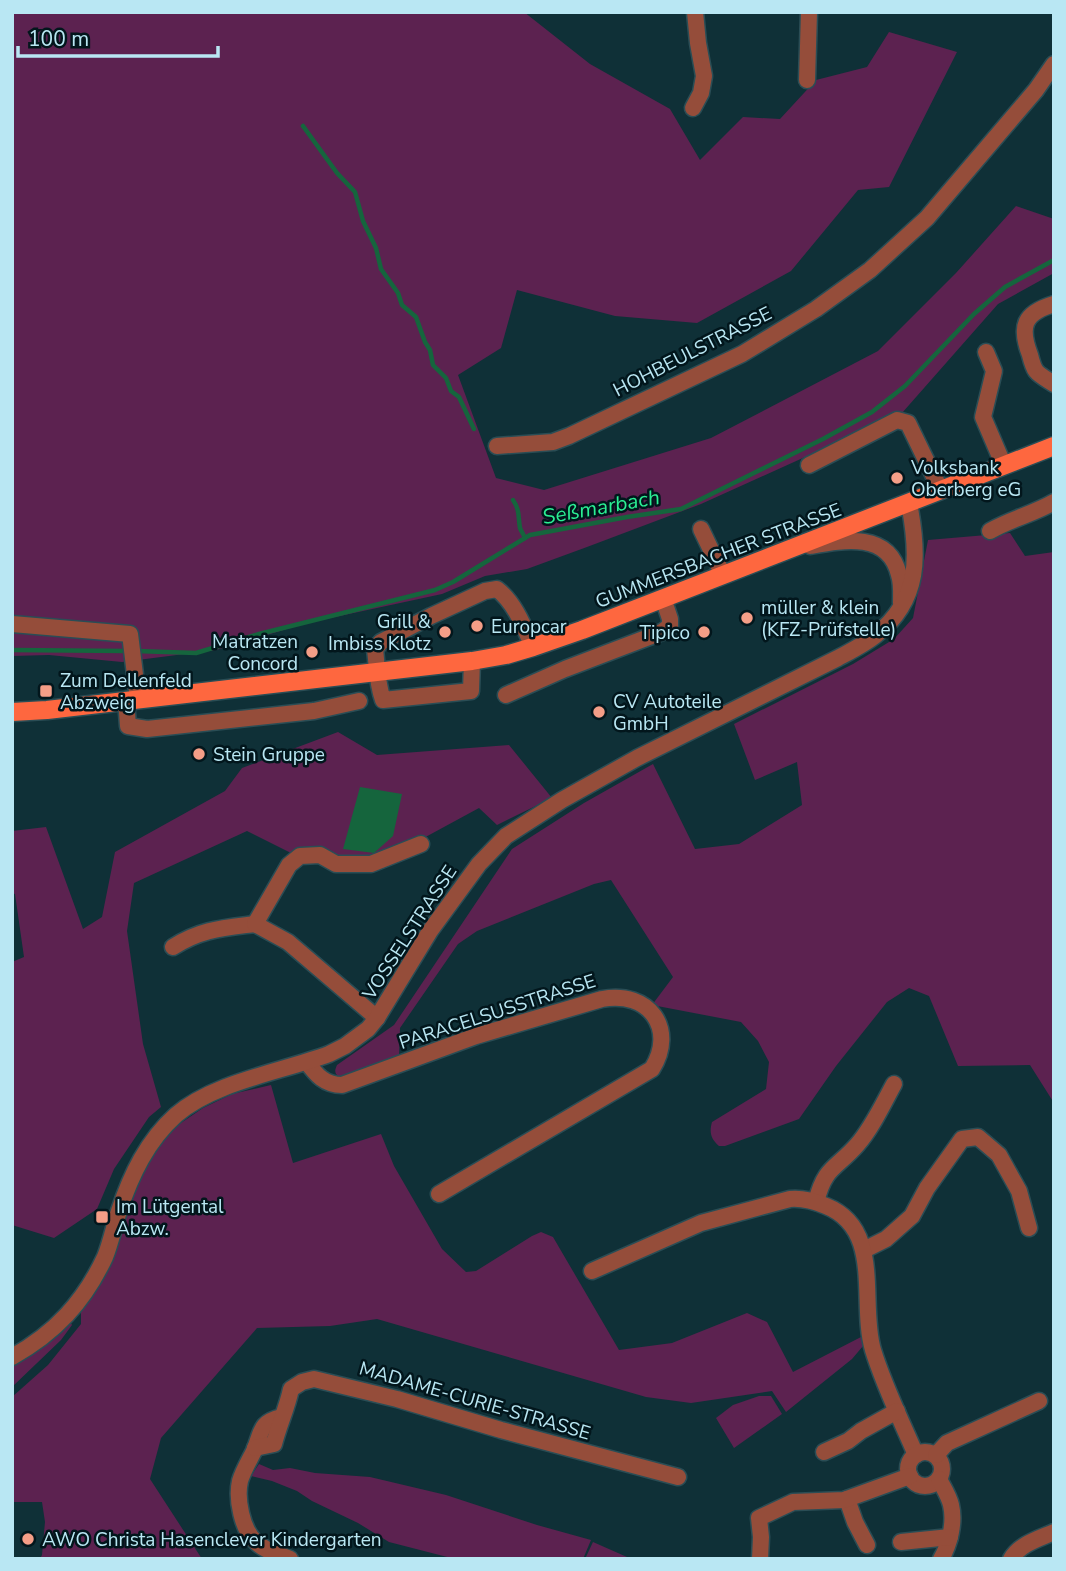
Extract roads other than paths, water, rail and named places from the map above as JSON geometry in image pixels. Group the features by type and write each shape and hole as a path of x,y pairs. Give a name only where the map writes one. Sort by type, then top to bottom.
{"main road":[{"name":"GUMMERSBACHER STRASSE","path":"12,712 377,672 506,655 582,630 1054,446"}],"street":[{"path":"693,108 701,93 704,76 695,12"},
{"path":"807,80 809,12"},
{"name":"HOHBEULSTRASSE","path":"497,446 552,442 569,436 742,354 816,309 870,270 927,218 1036,90 1054,64"},
{"path":"1054,303 1030,316 1024,331 1025,342 1036,371 1054,384"},
{"path":"986,352 994,371 983,417 1004,466"},
{"path":"809,465 897,420 908,423 941,491"},
{"path":"990,531 1054,502"},
{"name":"VOSSELSTRASSE","path":"12,1357 72,1311 92,1282 106,1254 131,1177 158,1133 176,1115 216,1090 307,1062 345,1046 368,1028 377,1018 430,931 479,864 506,836 562,800 637,758 865,643 884,628 909,593 914,564 914,533 909,503"},
{"path":"701,529 723,575"},
{"path":"792,549 854,540 872,543 894,561 900,577 901,606"},
{"path":"472,661 471,691 383,700 375,649 381,642 431,616 497,589 506,597 524,626 533,648"},
{"path":"506,695 662,632 670,626 663,598"},
{"path":"12,624 130,634 133,668 128,726 147,729 314,710 359,701"},
{"path":"255,925 289,865 300,856 320,855 336,864 371,864 421,844"},
{"path":"173,947 190,936 218,929 255,925 288,942 377,1018"},
{"name":"PARACELSUSSTRASSE","path":"307,1062 314,1072 331,1085 342,1085 476,1036 603,999 623,997 639,1002 655,1017 662,1040 658,1060 652,1069 439,1194"},
{"path":"816,1202 825,1177 858,1145 894,1084"},
{"path":"864,1250 886,1238 912,1216 927,1188 962,1139 978,1137 999,1155 1019,1191 1029,1228"},
{"path":"592,1271 701,1223 790,1199 803,1198 832,1208 846,1217 864,1250 871,1342 916,1455"},
{"name":"MADAME-CURIE-STRASSE","path":"290,1559 268,1551 254,1541 243,1521 238,1497 240,1479 255,1448 274,1444 291,1389 314,1379 397,1398 501,1430 678,1477"},
{"path":"936,1455 947,1443 1039,1401"},
{"path":"824,1452 848,1441 897,1411"},
{"path":"926,1451 936,1455 943,1469 939,1479 923,1486 913,1480 909,1464 916,1455 926,1451"},
{"path":"760,1559 759,1518 793,1502 847,1499 910,1476"},
{"path":"939,1479 951,1503 953,1520 950,1537 941,1559"},
{"path":"847,1499 867,1545"},
{"path":"1011,1559 1016,1551 1027,1544 1054,1532"},
{"path":"901,1542 950,1537"}],"waterway":[{"path":"303,126 337,173 355,192 381,269 398,293 402,305 416,317 430,350 433,365 446,378 451,391 459,397 474,429"},
{"name":"Seßmarbach","path":"136,651 196,653 259,634 435,590 530,535 681,509 872,412 905,386 974,314 1005,287 1054,260"},
{"path":"513,500 525,538"},
{"name":"Seßmarbach","path":"12,650 127,651"}],"place":[{"name":"Volksbank Oberberg eG","path":"897,478"},
{"name":"müller & klein (KFZ-Prüfstelle)","path":"747,618"},
{"name":"Europcar","path":"477,626"},
{"name":"Grill & Imbiss Klotz","path":"445,632"},
{"name":"Tipico","path":"704,632"},
{"name":"Matratzen Concord","path":"312,652"},
{"name":"Zum Dellenfeld Abzweig","path":"46,691"},
{"name":"CV Autoteile GmbH","path":"599,712"},
{"name":"Stein Gruppe","path":"199,754"},
{"name":"Im Lütgental Abzw.","path":"102,1217"},
{"name":"AWO Christa Hasenclever Kindergarten","path":"28,1539"}]}
